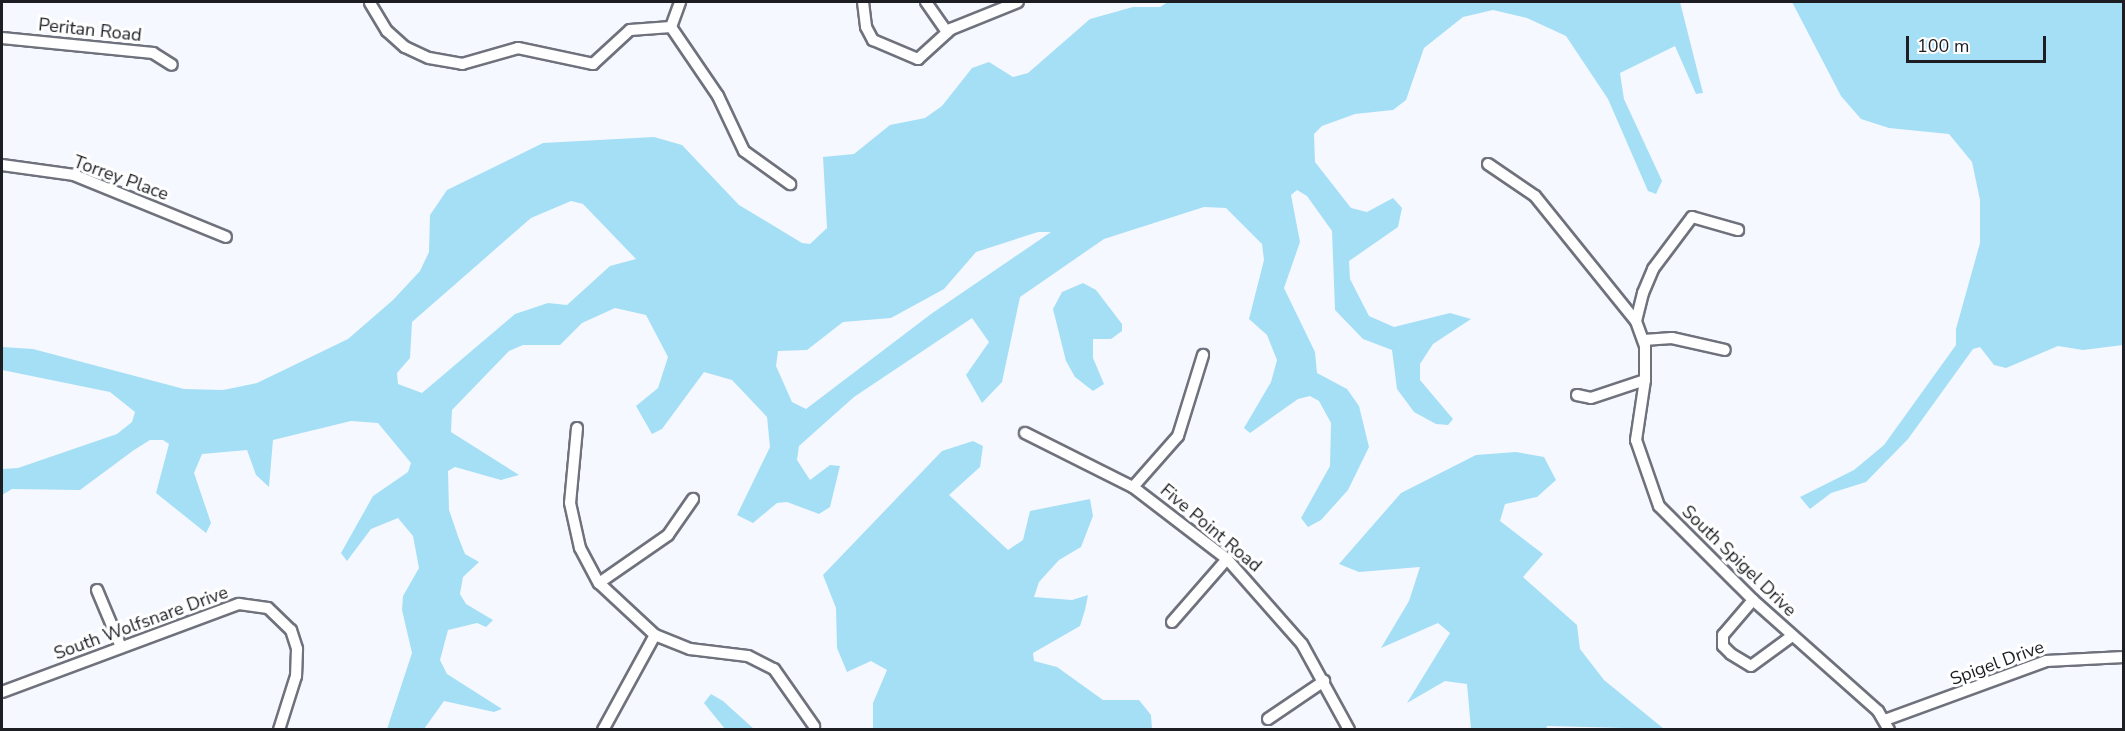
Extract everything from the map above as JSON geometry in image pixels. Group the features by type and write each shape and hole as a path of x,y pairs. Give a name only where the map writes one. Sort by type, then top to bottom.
{"street":[{"path":"671,27 680,2"},
{"path":"863,2 866,27 873,40 912,59 924,57 946,32 1018,2"},
{"path":"926,2 946,32"},
{"path":"370,3 387,31 405,47 429,58 462,64 518,48 593,64 630,30 671,27"},
{"path":"671,27 718,96 744,152 790,184"},
{"name":"Peritan Road","path":"2,38 153,53 172,65"},
{"name":"South Spigel Drive","path":"1488,164 1535,196 1635,321 1644,340 1645,380 1636,440 1652,492 1667,516 1887,725"},
{"name":"Torrey Place","path":"2,165 74,175 226,237"},
{"path":"1635,321 1653,269 1692,217 1738,231"},
{"path":"1644,340 1672,338 1725,350"},
{"path":"1133,487 1178,436 1203,355"},
{"path":"1577,395 1591,398 1645,380"},
{"path":"577,429 570,503 580,548 599,583 656,634 690,649 748,656 774,669 814,726"},
{"name":"Five Point Road","path":"1025,434 1133,487 1227,559 1283,619 1324,681 1349,729"},
{"path":"599,583 668,536 693,499"},
{"path":"1172,622 1227,559"},
{"path":"97,590 121,647"},
{"path":"1753,600 1723,634 1723,646 1731,654 1751,666 1792,636"},
{"name":"South Wolfsnare Drive","path":"2,692 239,604 268,608 291,630 297,649 296,676 279,729"},
{"path":"603,729 656,634"},
{"name":"Spigel Drive","path":"1887,725 2046,661 2124,657"},
{"path":"1268,719 1324,681"}],"water":[{"path":"1168,2 1680,2 1703,93 1696,94 1675,46 1620,73 1624,99 1662,181 1656,194 1648,191 1608,99 1566,36 1527,18 1493,10 1463,17 1424,48 1406,100 1393,110 1355,114 1322,126 1314,134 1315,162 1351,208 1367,212 1393,198 1402,208 1398,227 1349,261 1350,279 1369,316 1394,327 1450,313 1471,319 1433,344 1420,364 1420,380 1453,419 1448,425 1436,424 1414,412 1397,389 1392,350 1363,339 1335,310 1332,231 1307,196 1297,190 1291,195 1300,242 1284,288 1315,352 1317,373 1347,389 1359,406 1369,447 1348,490 1321,520 1308,527 1301,518 1330,466 1331,423 1319,401 1310,396 1298,399 1250,433 1244,428 1271,382 1277,360 1267,335 1249,319 1264,260 1262,244 1226,208 1204,207 1104,239 1020,297 1002,382 982,403 966,375 989,342 972,318 854,397 799,446 797,460 810,480 830,465 840,466 830,507 819,514 787,502 777,503 753,523 737,515 770,447 767,417 732,380 704,372 662,429 652,434 636,406 658,388 668,357 646,315 615,308 582,323 560,345 523,345 509,351 452,410 451,432 519,475 501,480 455,467 448,471 449,510 465,554 479,562 463,577 460,594 466,604 493,620 486,627 477,623 448,630 440,660 447,674 502,709 494,712 444,701 424,729 387,729 412,653 402,610 403,596 419,568 413,536 398,518 371,529 347,561 341,553 373,496 408,472 411,463 378,423 351,421 273,440 269,487 256,475 247,450 202,454 194,473 211,523 206,533 156,493 169,444 163,440 150,440 80,490 12,489 2,495 2,469 18,468 117,434 132,422 135,412 110,392 2,370 2,347 33,349 184,389 223,390 257,383 348,339 393,300 420,271 429,252 430,215 447,190 543,143 654,137 682,145 739,205 802,243 810,244 827,228 823,157 854,154 890,125 925,118 942,106 972,68 989,62 1013,77 1028,73 1090,19 1133,7 1160,7","holes":["571,201 583,204 636,259 610,266 567,305 548,303 515,314 422,393 398,384 397,373 410,358 412,322 531,218","1038,232 1051,232 931,314 806,409 792,402 776,366 778,351 807,350 843,322 891,318 944,289 976,252"]},
{"path":"1792,2 2124,2 2123,345 2083,350 2058,346 2006,368 1994,365 1980,347 1973,349 1908,439 1866,482 1831,493 1810,509 1800,497 1854,470 1884,445 1956,345 1956,329 1980,243 1980,200 1972,162 1949,134 1889,128 1861,119 1841,96"},
{"path":"1083,283 1096,290 1122,324 1122,331 1111,339 1093,339 1093,358 1104,384 1093,391 1075,377 1066,361 1053,309 1062,292"},
{"path":"973,441 983,446 980,467 949,495 1008,550 1023,540 1030,511 1090,499 1093,516 1081,547 1059,560 1039,582 1034,597 1072,600 1088,595 1080,626 1033,653 1034,661 1057,667 1103,700 1139,700 1151,715 1152,729 873,729 873,703 887,670 871,661 847,672 837,648 836,608 823,575 942,451"},
{"path":"1516,452 1544,457 1556,480 1537,497 1505,504 1500,521 1543,554 1523,577 1577,625 1580,649 1604,680 1664,729 1547,726 1546,730 1471,729 1467,684 1445,681 1407,703 1450,633 1438,623 1381,648 1409,601 1420,567 1359,572 1339,564 1401,493 1476,455"},
{"path":"711,694 723,701 754,729 725,729 704,703"}]}
